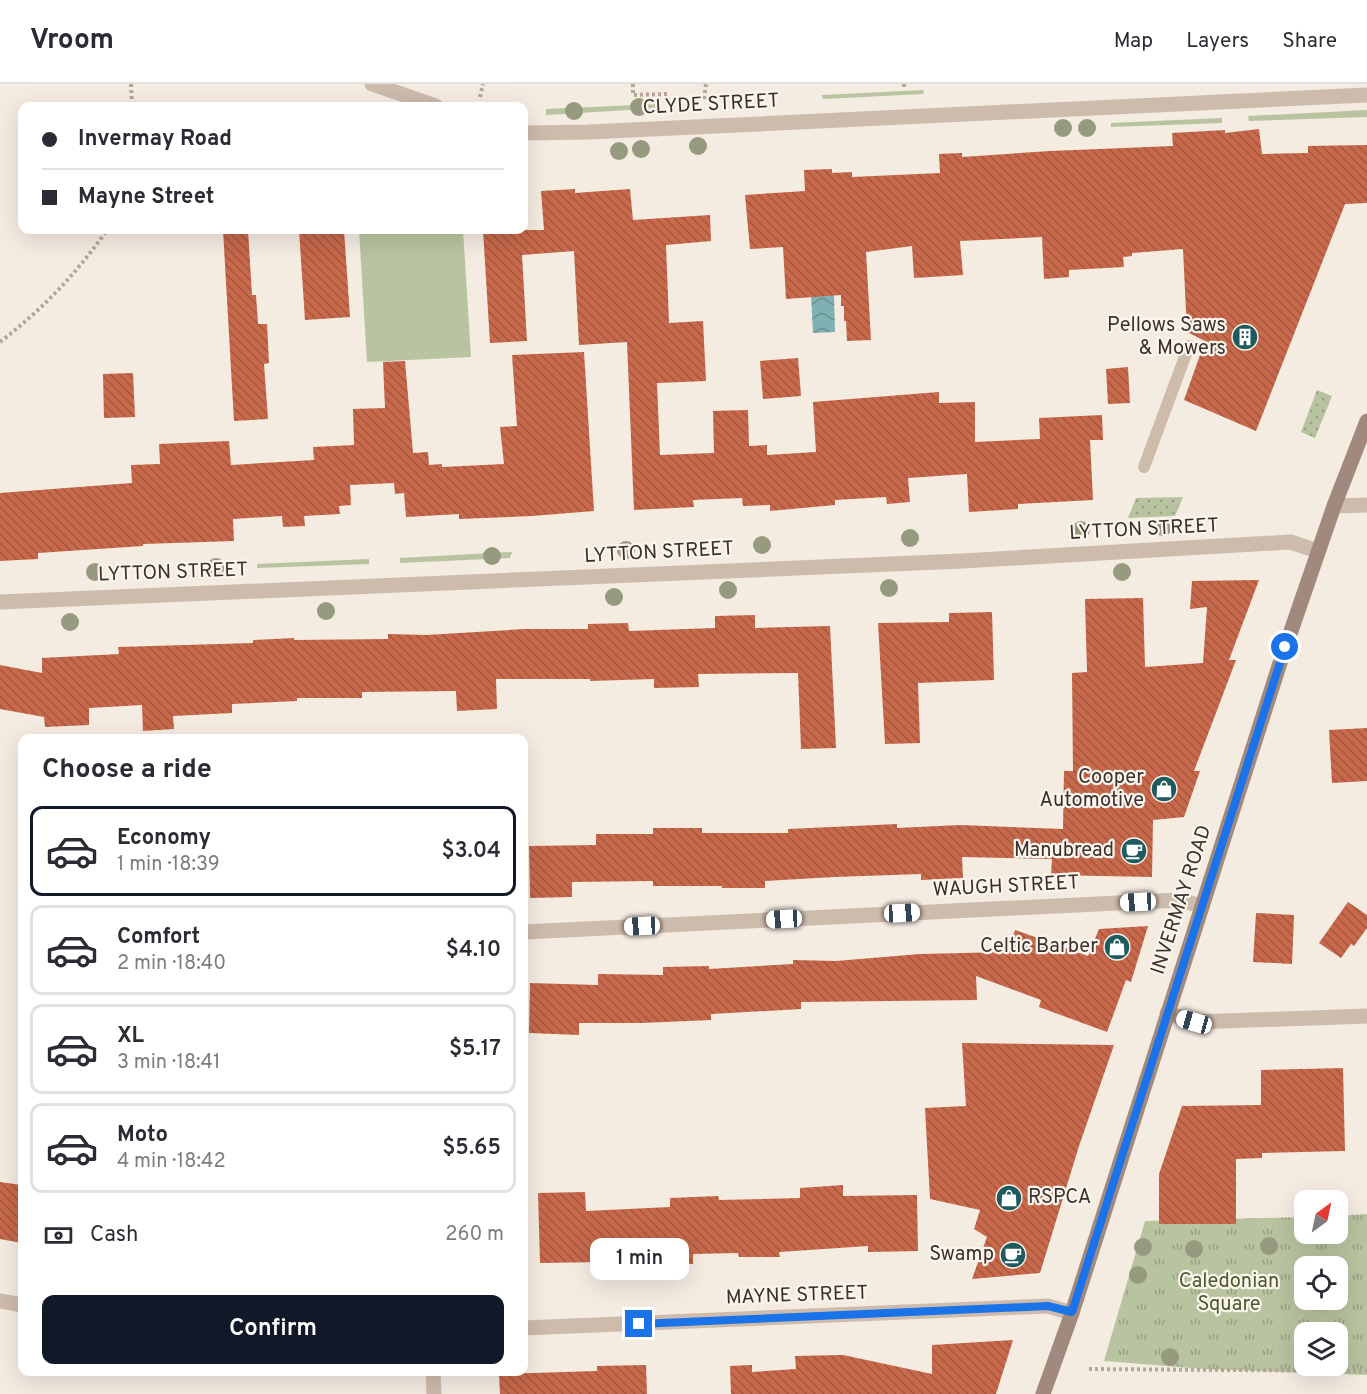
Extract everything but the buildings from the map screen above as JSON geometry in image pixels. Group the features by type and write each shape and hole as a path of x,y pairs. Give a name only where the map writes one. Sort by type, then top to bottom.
{"main road":[{"name":"INVERMAY ROAD","path":"1043,1394 1072,1312 1279,666 1334,506 1367,421"}],"street":[{"path":"372,84 424,102"},
{"name":"CLYDE STREET","path":"528,133 589,132 1367,95"},
{"path":"1334,506 1367,505"},
{"name":"LYTTON STREET","path":"0,602 984,560 1290,542 1318,552"},
{"name":"WAUGH STREET","path":"528,932 1179,900 1202,906"},
{"path":"1167,1013 1194,1022 1367,1016"},
{"path":"0,1301 18,1304"},
{"name":"MAYNE STREET","path":"528,1328 1048,1306 1072,1312"},
{"path":"433,1376 434,1394"}],"lane":[{"path":"1144,467 1189,346"}],"path":[{"path":"131,84 132,102"},
{"path":"480,97 483,84"},
{"path":"633,84 633,95 667,94"},
{"path":"704,99 706,84"},
{"path":"0,342 54,296 87,260 105,234"},
{"path":"1089,1369 1367,1371"}],"green space":[{"path":"924,90 923,94 823,99 822,95"},
{"path":"660,104 661,108 546,115 546,109"},
{"path":"1367,110 1367,117 1249,121 1248,116"},
{"path":"1222,118 1222,123 1111,127 1111,123"},
{"path":"359,234 463,234 471,357 367,362"},
{"path":"1317,390 1332,396 1315,438 1301,432"},
{"path":"1183,497 1175,516 1128,518 1136,498"},
{"path":"512,552 510,558 400,563 400,558"},
{"path":"369,559 369,564 257,568 257,564"},
{"name":"Caledonian Square","path":"1367,1214 1367,1375 1348,1374 1348,1322 1294,1322 1294,1372 1204,1369 1104,1361 1145,1221 1294,1217 1294,1244 1348,1244 1348,1215"}],"water":[{"path":"834,294 835,332 813,333 811,295"}],"place":[{"name":"Pellows Saws & Mowers","path":"1245,337"},
{"name":"Cooper Automotive","path":"1164,789"},
{"name":"Manubread","path":"1134,851"},
{"name":"Celtic Barber","path":"1117,947"},
{"name":"RSPCA","path":"1009,1198"},
{"name":"Swamp","path":"1013,1255"}],"route":[{"path":"639,1324 1048,1306 1072,1312 1285,647"}]}
